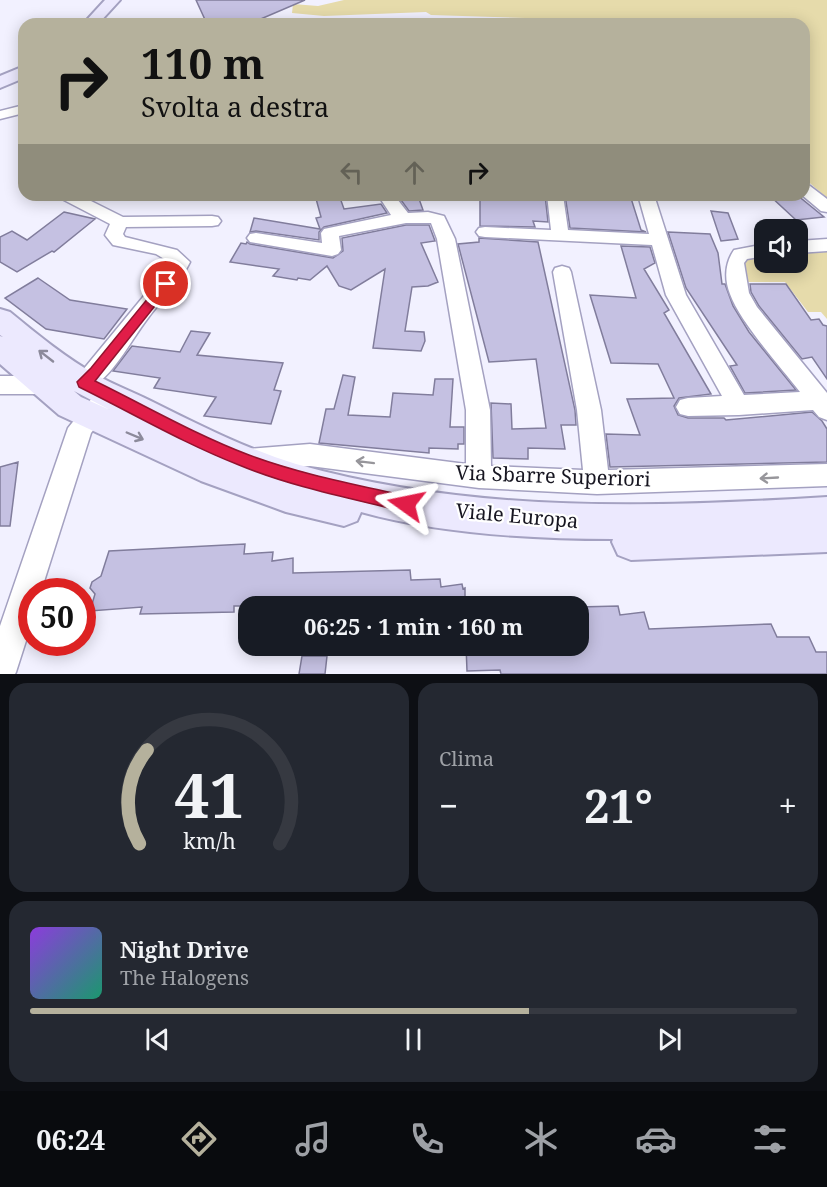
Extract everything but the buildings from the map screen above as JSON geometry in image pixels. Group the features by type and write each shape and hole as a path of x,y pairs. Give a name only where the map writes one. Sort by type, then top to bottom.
{"main road":[{"path":"96,18 113,0"},
{"path":"0,83 18,74"},
{"name":"Viale Europa","path":"0,319 95,398 213,470 286,496 403,521 483,533 604,542 827,534"},
{"name":"Viale Europa","path":"0,347 70,406 95,398 156,420 244,460 296,478 406,504 504,517 588,522 653,522 827,514"}],"street":[{"path":"0,115 18,110"},
{"path":"810,194 827,207"},
{"path":"78,201 120,222 212,221"},
{"path":"389,201 396,214 404,218"},
{"path":"556,201 560,235"},
{"path":"648,201 676,295 739,406"},
{"path":"256,238 332,250 330,233 404,218 430,217 438,220 446,239 478,410 479,477"},
{"path":"0,672 80,428 95,398 96,372 144,309 177,271 181,262 179,257 171,253 119,241 114,235 120,222"},
{"path":"485,232 660,240"},
{"path":"808,246 827,244"},
{"path":"754,252 740,254 735,263 739,293 750,312 823,405"},
{"path":"562,272 589,410 597,482"},
{"path":"0,385 44,384"},
{"path":"688,407 823,405"},
{"name":"Via Sbarre Superiori","path":"244,460 310,455 479,477 597,482 827,475"}],"shaded area":[{"path":"344,0 827,0 827,198 810,183 810,18 525,18 431,15 426,12 324,16 292,13 293,4 318,6"},
{"path":"827,245 827,319 821,312 808,312 785,282 738,282 740,254 754,252 754,273 808,273 808,246"}],"route":[{"path":"166,284 96,372 84,382 225,453 296,478 406,504"}]}
